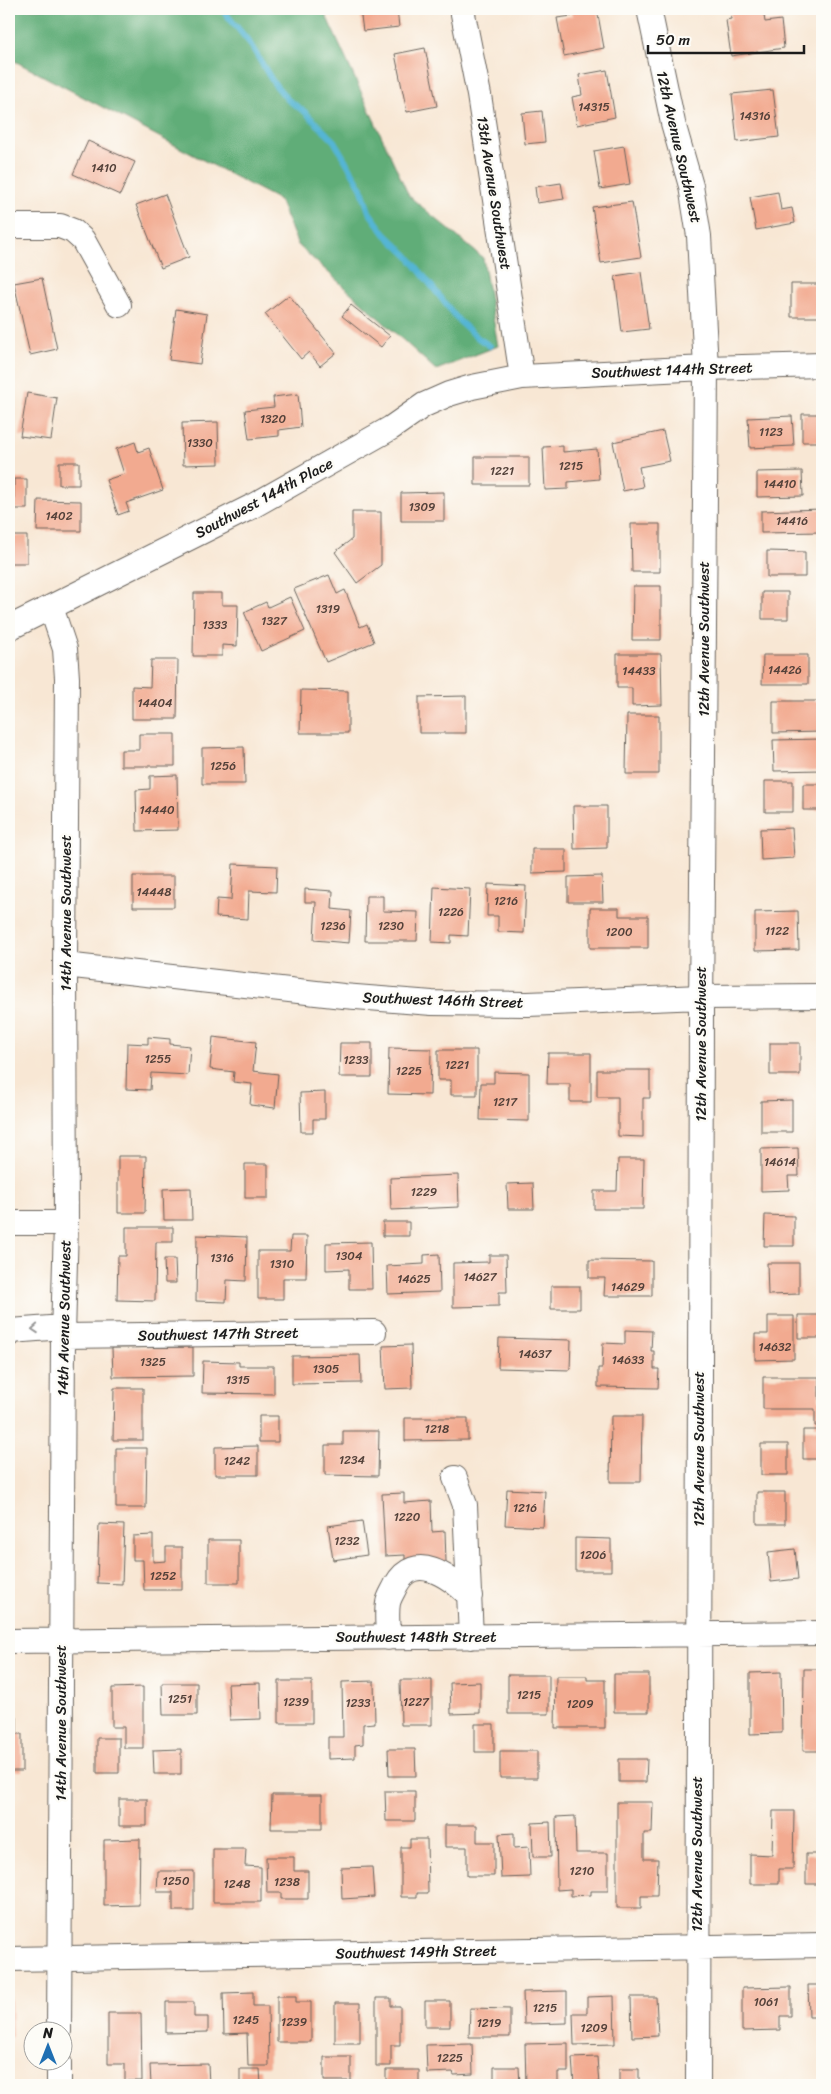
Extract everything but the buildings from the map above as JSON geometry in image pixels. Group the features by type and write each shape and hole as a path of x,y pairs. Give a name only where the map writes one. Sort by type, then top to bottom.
{"street":[{"name":"13th Avenue Southwest","path":"462,9 479,96 522,377"},
{"name":"12th Avenue Southwest","path":"649,9 673,123 691,186 699,236 706,368 698,1635 698,2085"},
{"path":"9,226 60,226 73,231 83,240 119,305"},
{"name":"Southwest 144th Street","path":"522,377 706,368 822,365"},
{"name":"Southwest 144th Place","path":"9,628 251,507 391,428 424,405 449,394 472,387 522,377"},
{"name":"14th Avenue Southwest","path":"51,608 64,649 67,678 66,1223 63,1331 59,2022"},
{"name":"Southwest 146th Street","path":"65,965 343,996 432,1003 528,1004 701,997 822,996"},
{"path":"9,1223 66,1223"},
{"name":"Southwest 147th Street","path":"9,1335 11,1331 374,1332"},
{"path":"455,1478 465,1505 470,1596 470,1637"},
{"path":"388,1638 388,1601 402,1576 419,1568 433,1569 452,1579 470,1596"},
{"name":"Southwest 148th Street","path":"9,1641 822,1633"},
{"name":"Southwest 149th Street","path":"9,1959 822,1945"},
{"path":"59,2072 59,2085"}],"green space":[{"path":"9,9 323,9 409,196 483,258 498,346 436,370 298,245 279,200 9,58"}],"waterway":[{"path":"222,9 249,42 273,82 288,100 305,112 334,141 361,187 369,212 385,234 408,256 459,321 490,346"}]}
